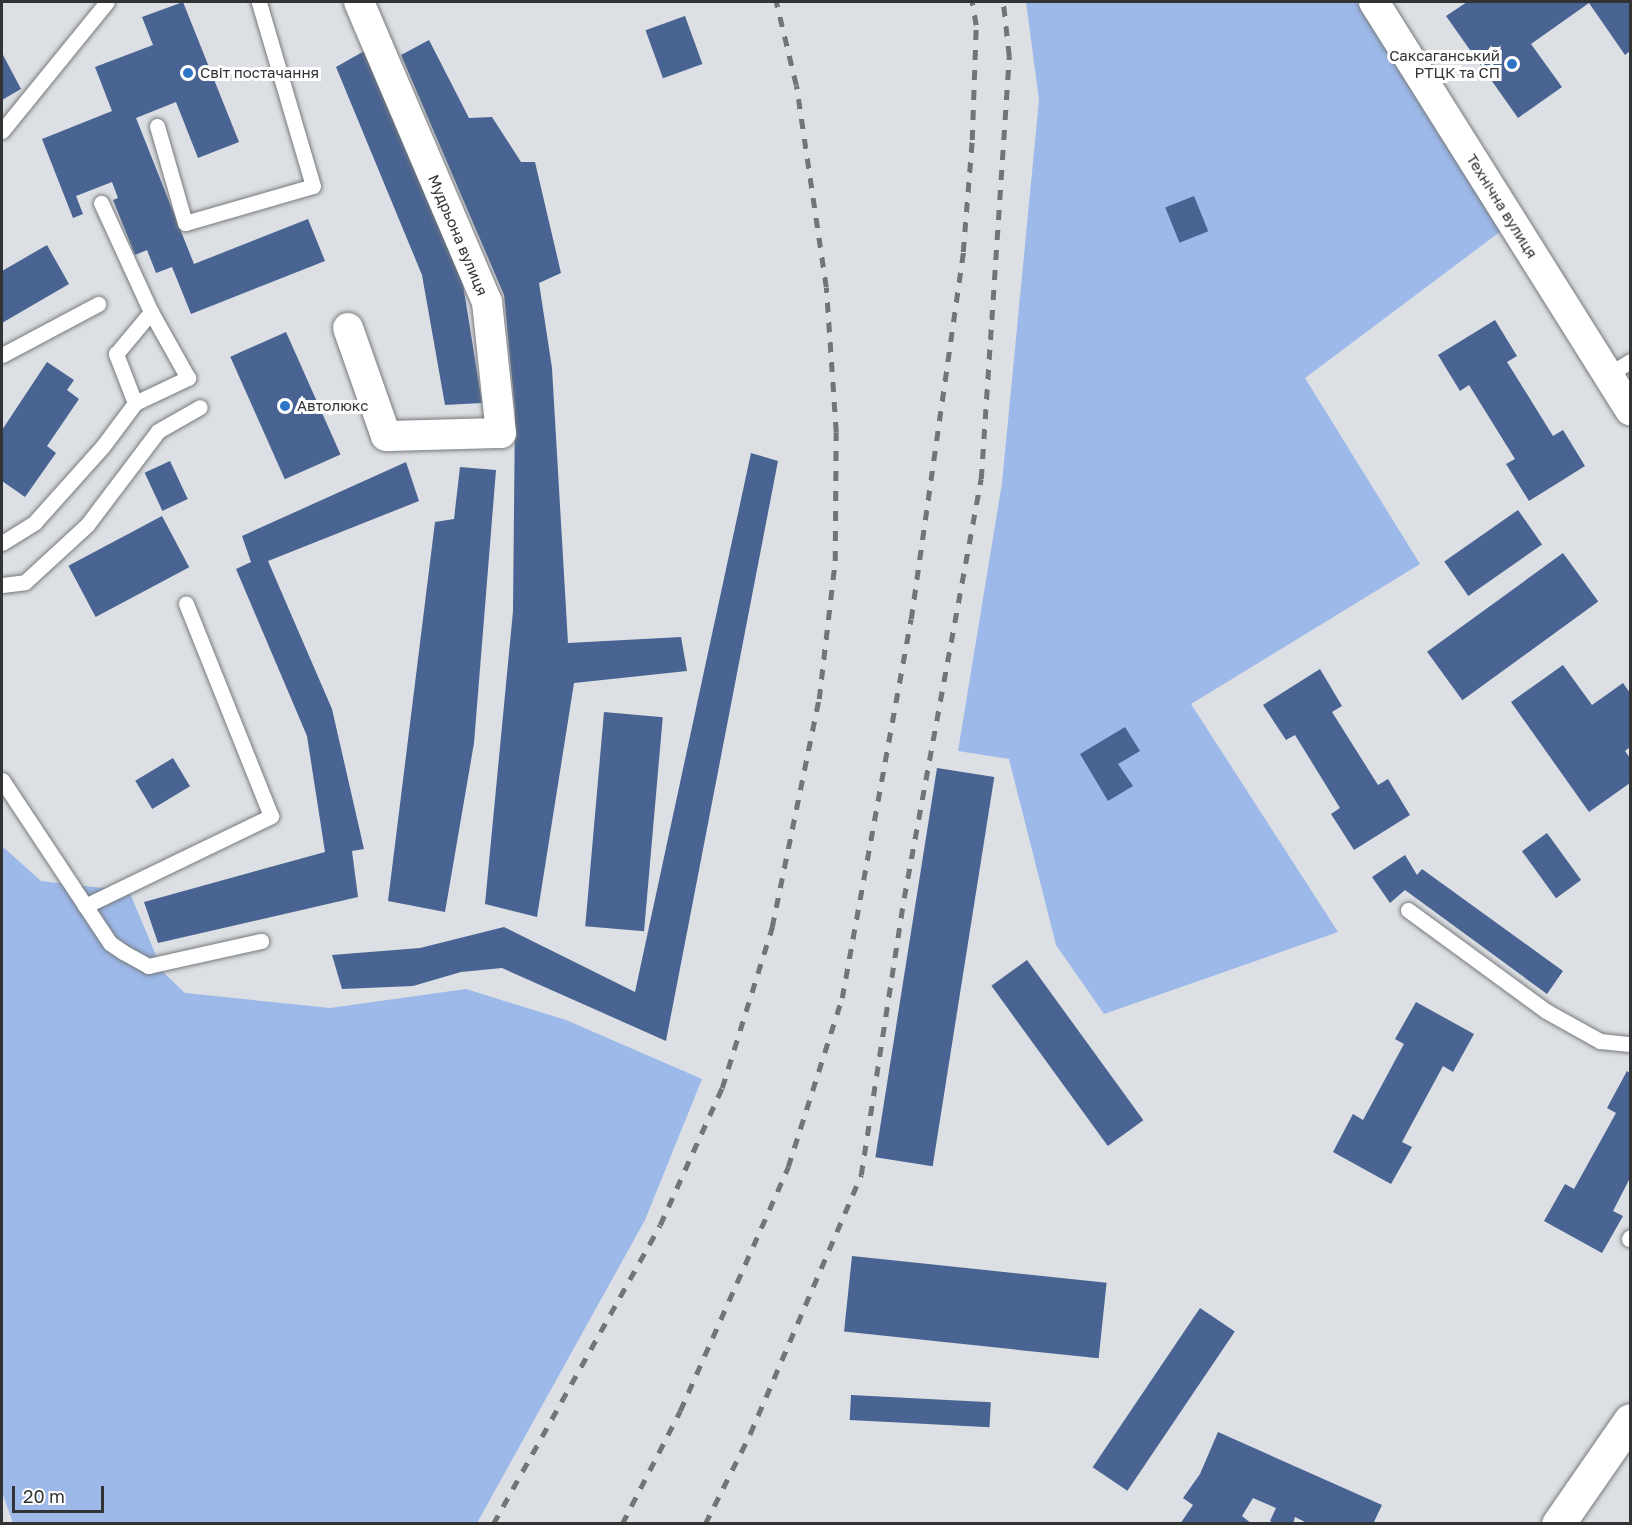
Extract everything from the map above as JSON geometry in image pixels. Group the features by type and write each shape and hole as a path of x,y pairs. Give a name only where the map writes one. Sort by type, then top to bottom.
{"street":[{"name":"Мудрьона вулиця","path":"348,328 386,436 501,433 487,302 359,2"},
{"name":"Технічна вулиця","path":"1374,2 1619,368 1630,410"},
{"path":"1558,1524 1630,1420"}],"lane":[{"path":"2,131 107,2"},
{"path":"157,126 185,223 313,186 260,2"},
{"path":"2,543 35,522 103,446 135,403 188,378 151,312 101,202"},
{"path":"2,355 98,304"},
{"path":"135,403 116,354 151,312"},
{"path":"2,585 25,582 87,525 158,431 200,407"},
{"path":"86,906 271,816 186,603"},
{"path":"2,780 110,943 148,966 261,941"},
{"path":"1408,910 1546,1011 1600,1041 1630,1044"}],"shaded area":[{"path":"1026,2 1356,2 1501,231 1305,378 1420,564 1191,704 1338,932 1104,1014 1056,945 1009,759 958,751 1002,483 1039,100"},
{"path":"2,846 41,881 129,891 163,972 185,993 330,1008 466,989 566,1020 702,1079 645,1220 477,1523 13,1523 2,1492"}],"building":[{"path":"183,2 239,142 198,158 176,102 136,118 194,264 308,219 325,261 191,314 172,267 156,273 147,250 135,255 113,200 118,198 112,182 76,196 83,214 73,218 42,139 112,111 95,67 153,45 142,17"},
{"name":"Саксаганський РТЦК та СП","path":"1467,2 1630,2 1630,51 1625,55 1589,3 1531,44 1562,87 1518,118 1446,16"},
{"path":"685,16 702,64 663,78 646,30"},
{"path":"429,40 469,118 492,117 521,162 535,162 561,273 539,283 552,368 568,643 681,637 687,671 574,683 537,917 485,904 513,611 515,411 504,295 401,55"},
{"path":"366,50 462,278 482,403 445,405 422,275 336,67"},
{"path":"2,53 21,89 2,100"},
{"path":"1194,196 1208,231 1179,243 1165,208"},
{"path":"47,245 69,284 2,323 2,271"},
{"path":"1495,320 1517,356 1507,362 1553,436 1563,430 1585,466 1529,501 1506,464 1515,459 1469,385 1460,391 1438,355"},
{"name":"Автолюкс","path":"286,332 341,454 285,479 230,357"},
{"path":"47,362 74,380 67,390 79,399 47,446 56,453 25,497 2,481 2,430"},
{"path":"751,453 778,461 666,1041 502,968 461,972 413,986 342,989 332,955 420,948 504,927 635,992"},
{"path":"170,461 188,499 162,511 145,473"},
{"path":"406,462 419,501 268,561 332,709 364,849 352,851 358,897 158,943 144,902 325,852 307,736 236,569 251,562 242,536"},
{"path":"460,467 496,470 474,743 445,912 388,901 435,522 454,519"},
{"path":"1518,510 1542,544 1468,596 1444,562"},
{"path":"162,516 189,567 96,617 68,566"},
{"path":"1563,553 1598,602 1462,700 1427,652"},
{"path":"1563,665 1592,705 1623,683 1630,693 1630,747 1625,751 1630,758 1630,783 1589,812 1511,702"},
{"path":"1320,669 1342,706 1332,712 1378,785 1388,779 1410,815 1354,850 1331,814 1340,808 1295,735 1286,740 1263,705"},
{"path":"604,712 663,717 644,931 585,926"},
{"path":"1125,727 1140,751 1118,764 1133,786 1108,801 1080,754"},
{"path":"173,758 190,786 152,809 135,781"},
{"path":"937,768 994,777 933,1166 875,1157"},
{"path":"1547,833 1581,880 1556,898 1522,851"},
{"path":"1405,855 1417,875 1422,869 1563,971 1547,994 1405,890 1390,903 1372,877"},
{"path":"1027,960 1143,1120 1108,1146 991,986"},
{"path":"1416,1002 1474,1034 1453,1072 1443,1066 1402,1142 1412,1147 1391,1184 1333,1152 1353,1114 1363,1120 1404,1044 1395,1039"},
{"path":"1627,1071 1630,1073 1630,1178 1613,1211 1623,1216 1602,1253 1544,1221 1565,1184 1574,1189 1616,1113 1607,1108"},
{"path":"852,1256 1107,1283 1099,1358 844,1332"},
{"path":"1200,1308 1235,1331 1127,1491 1093,1467"},
{"path":"851,1395 991,1402 989,1427 850,1420"},
{"path":"1218,1432 1382,1505 1373,1524 1309,1524 1295,1517 1293,1524 1276,1524 1270,1521 1276,1508 1253,1498 1242,1516 1252,1524 1180,1524 1193,1505 1183,1498 1200,1474"}],"railway":[{"path":"493,1524 660,1225 722,1088 772,927 819,699 835,561 836,432 826,287 796,85 776,2"},
{"path":"622,1524 680,1411 788,1167 842,998 911,619 963,252 972,140 976,25 972,2"},
{"path":"705,1524 750,1434 861,1175 904,898 981,479 1009,56 1003,2"}],"place":[{"name":"Саксаганський РТЦК та СП","path":"1512,64"},
{"name":"Світ постачання","path":"188,73"},
{"name":"Автолюкс","path":"285,406"}]}
